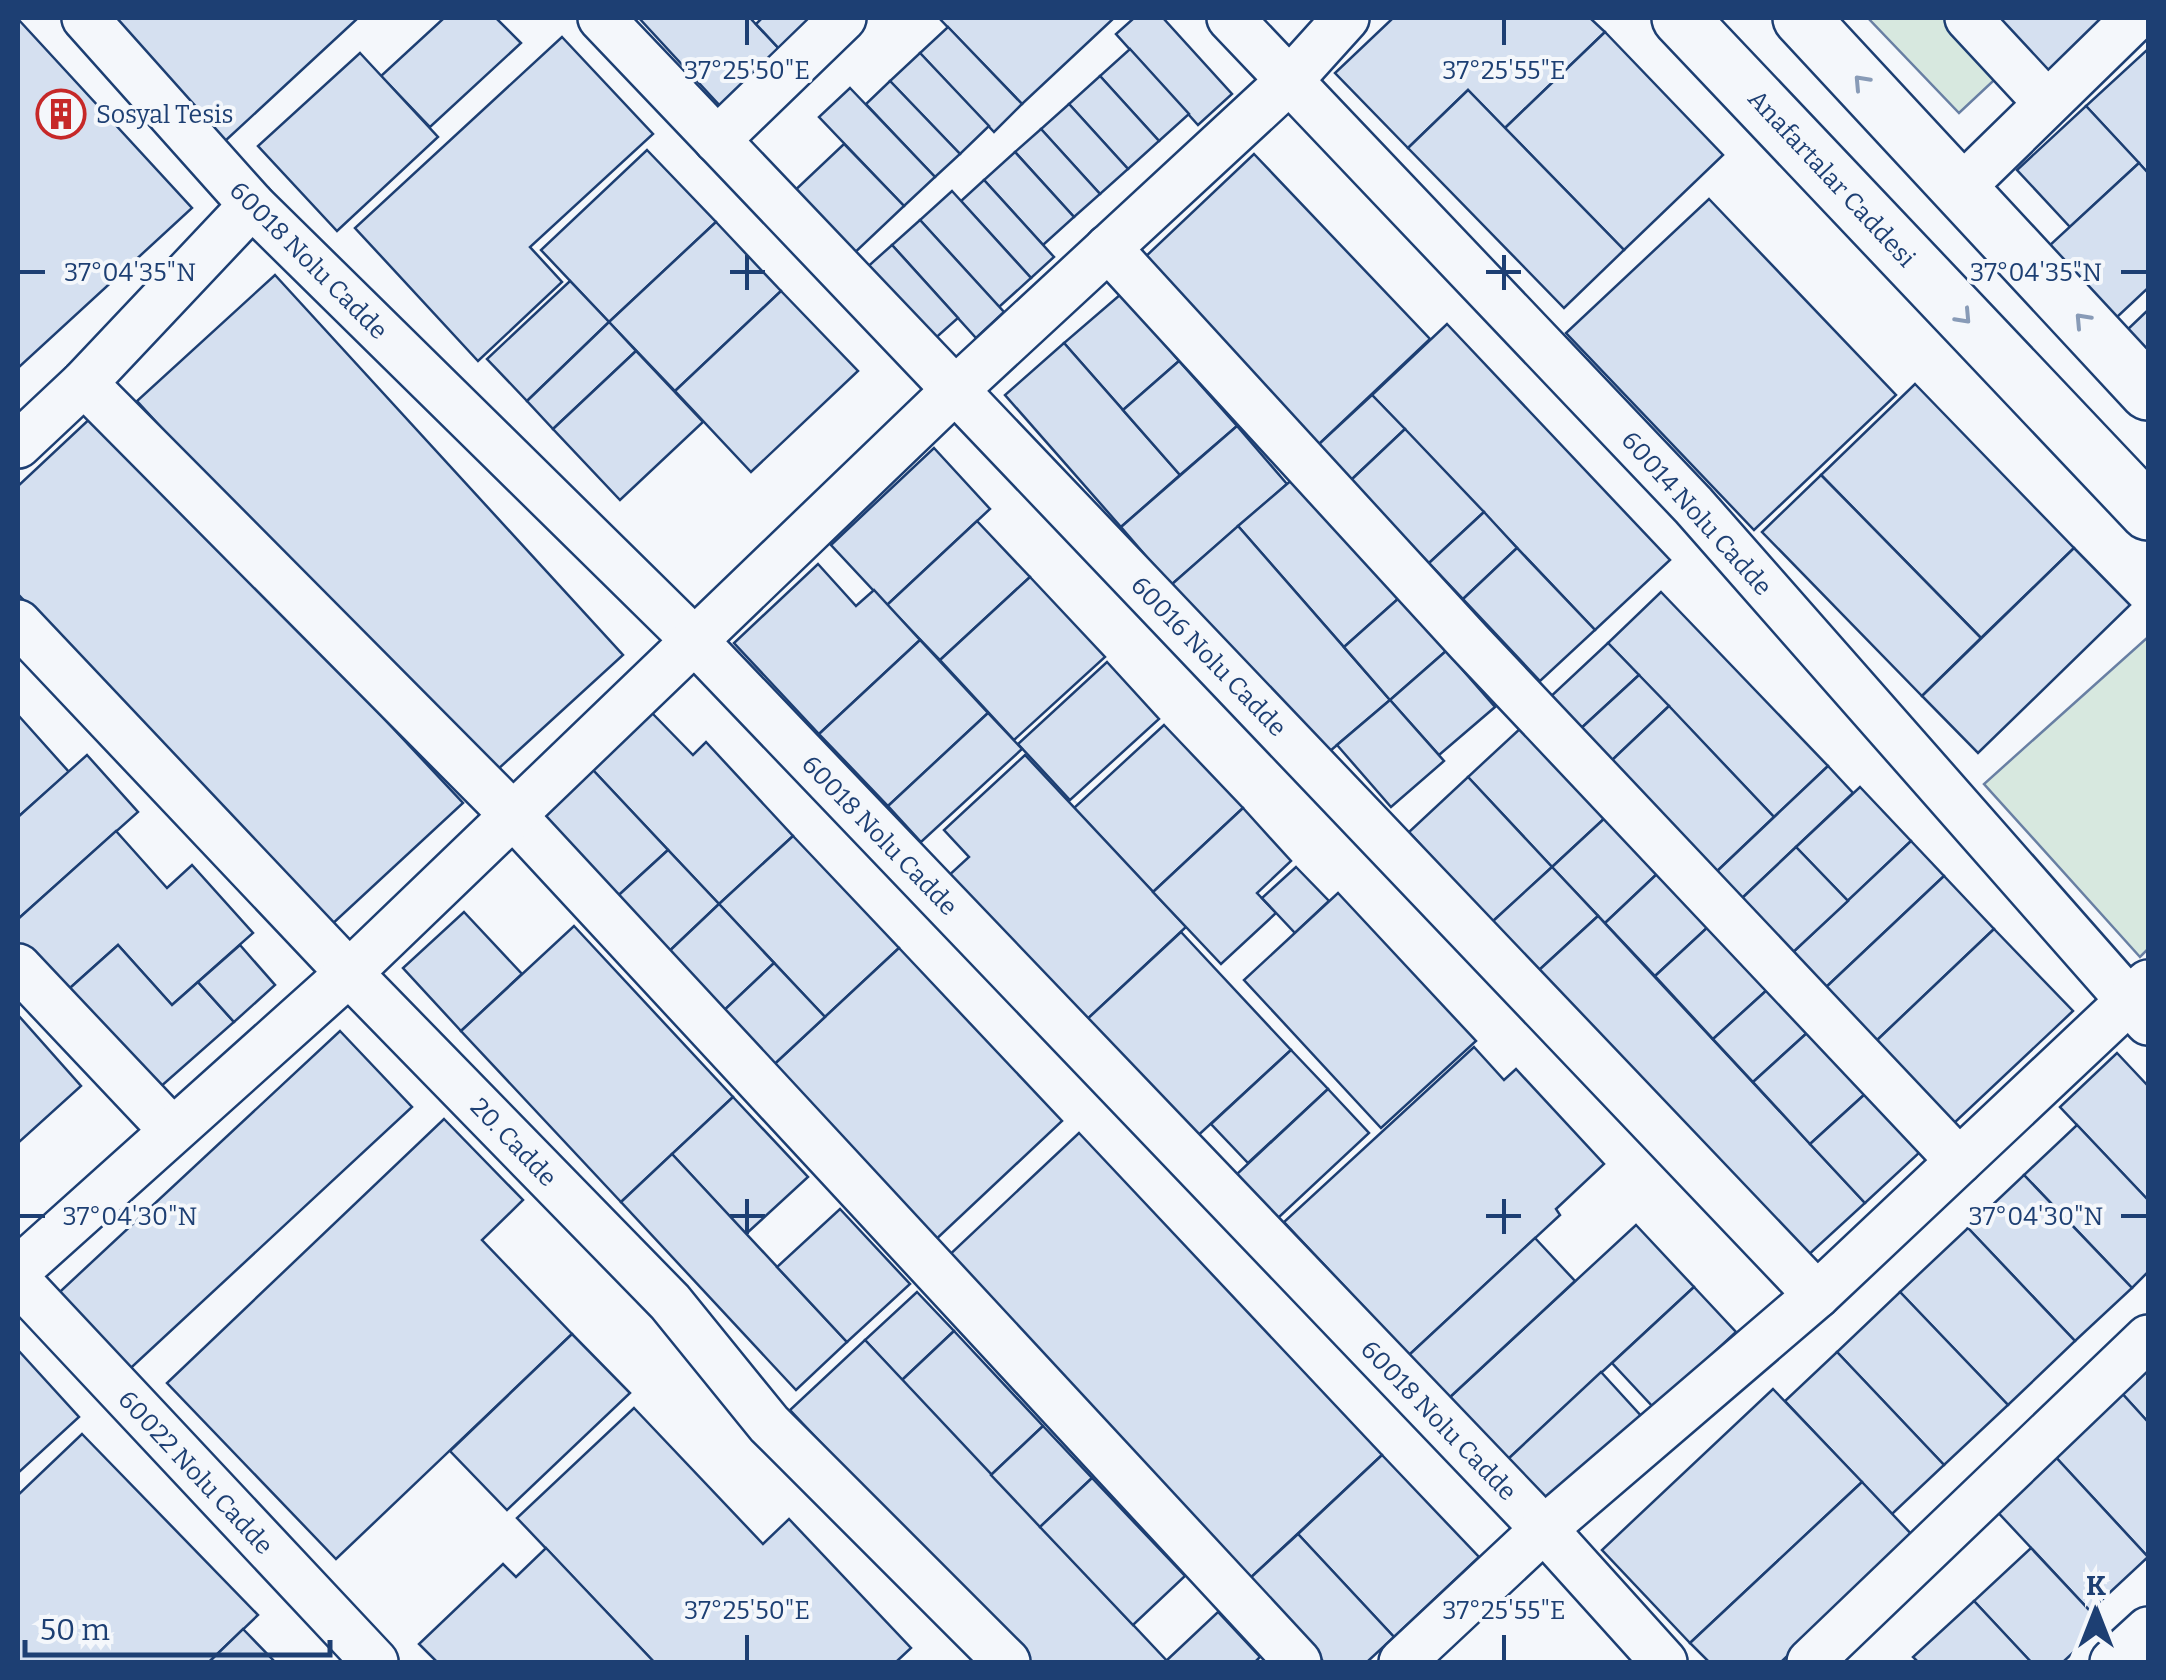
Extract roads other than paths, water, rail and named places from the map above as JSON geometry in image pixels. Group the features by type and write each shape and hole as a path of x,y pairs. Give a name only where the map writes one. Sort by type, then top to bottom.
{"main road":[{"name":"Anafartalar Caddesi","path":"1680,18 2148,512"},
{"path":"1801,18 2148,392"}],"street":[{"name":"60018 Nolu Cadde","path":"85,18 252,205 693,639 1544,1529 1664,1662"},
{"name":"60016 Nolu Cadde","path":"601,18 1817,1295"},
{"path":"717,140 843,18"},
{"name":"60014 Nolu Cadde","path":"1230,18 1693,505 2142,1002"},
{"path":"18,1270 349,973 955,390 1290,80 1346,18"},
{"path":"1968,18 2046,102"},
{"path":"1960,189 2136,18"},
{"path":"18,445 84,383 252,205"},
{"path":"1108,248 1470,642 1958,1161"},
{"path":"84,383 512,814 1298,1662"},
{"name":"20. Cadde","path":"18,623 349,973 670,1302 769,1424 1007,1662"},
{"path":"18,967 172,1130"},
{"path":"1402,1662 1544,1529 1817,1295 1958,1161 2142,1002"},
{"name":"60022 Nolu Cadde","path":"18,1281 375,1662"},
{"path":"1810,1662 2148,1338"},
{"path":"2113,1662 2148,1630"}],"place":[{"name":"Sosyal Tesis","path":"61,114"}]}
